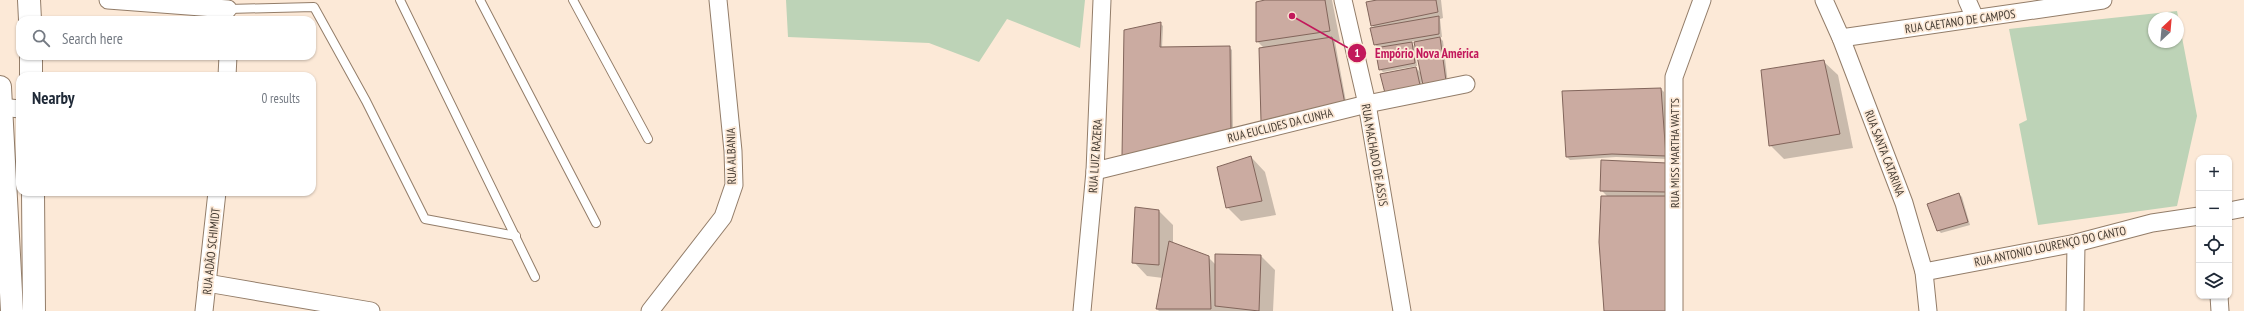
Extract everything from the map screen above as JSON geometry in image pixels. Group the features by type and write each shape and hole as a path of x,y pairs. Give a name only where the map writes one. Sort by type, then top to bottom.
{"main road":[{"path":"29,0 30,16"},
{"path":"31,60 31,72"},
{"path":"5,103 12,311"},
{"path":"33,196 34,311"}],"street":[{"path":"108,0 228,10"},
{"name":"RUA ALBANIA","path":"650,311 723,217 734,186 734,151 718,0"},
{"name":"RUA LUIZ RAZERA","path":"1082,311 1095,171 1102,0"},
{"name":"RUA MACHADO DE ASSIS","path":"1343,0 1366,104 1402,311"},
{"name":"RUA MISS MARTHA WATTS","path":"1674,311 1674,77 1702,0"},
{"name":"RUA SANTA CATARINA","path":"1824,0 1841,38 1904,203 1924,272 1928,311"},
{"path":"1967,0 1975,18"},
{"name":"RUA CAETANO DE CAMPOS","path":"1841,38 2103,0"},
{"path":"227,72 228,60"},
{"name":"RUA EUCLIDES DA CUNHA","path":"1095,171 1366,104 1466,84"},
{"name":"RUA ADÃO SCHIMIDT","path":"204,311 217,196"},
{"path":"2232,210 2244,208"},
{"name":"RUA ANTONIO LOURENÇO DO CANTO","path":"1924,272 2076,243 2152,223 2196,216"},
{"path":"2075,311 2076,243"},
{"path":"207,283 371,311"},
{"path":"2219,299 2220,311"}],"lane":[{"path":"400,0 535,276"},
{"path":"480,0 596,223"},
{"path":"573,0 648,139"},
{"path":"228,10 311,6 315,9 366,101 425,219 516,236"}],"green space":[{"path":"786,0 1085,0 1080,48 1007,19 979,62 929,43 788,37"},
{"path":"2148,14 2148,48 2184,48 2197,116 2177,206 2038,225 2019,124 2027,120 2009,29"}],"building":[{"path":"1265,0 1325,0 1330,31 1256,42 1256,2"},
{"path":"1377,0 1436,0 1438,12 1371,26 1366,2"},
{"path":"1439,16 1439,34 1374,45 1370,28"},
{"path":"1161,22 1160,47 1230,46 1231,131 1122,156 1124,30"},
{"path":"1332,37 1345,104 1261,121 1259,48"},
{"path":"1440,37 1446,81 1423,85 1414,42"},
{"path":"1412,42 1415,63 1379,70 1375,48"},
{"path":"1824,60 1840,134 1769,146 1761,70"},
{"path":"1416,67 1420,85 1385,93 1380,74"},
{"path":"1661,88 1666,156 1612,154 1566,157 1562,91"},
{"path":"1251,156 1262,201 1226,208 1217,167"},
{"path":"1601,160 1667,163 1666,192 1600,191"},
{"path":"1959,193 1968,222 1937,231 1927,204"},
{"path":"1601,196 1667,196 1669,311 1604,311 1599,242"},
{"path":"1135,207 1159,210 1159,265 1132,263"},
{"path":"1169,241 1209,256 1211,309 1156,309"},
{"path":"1215,254 1261,255 1259,311 1215,306"}],"place":[{"name":"Empório Nova América","path":"1292,16"}]}
